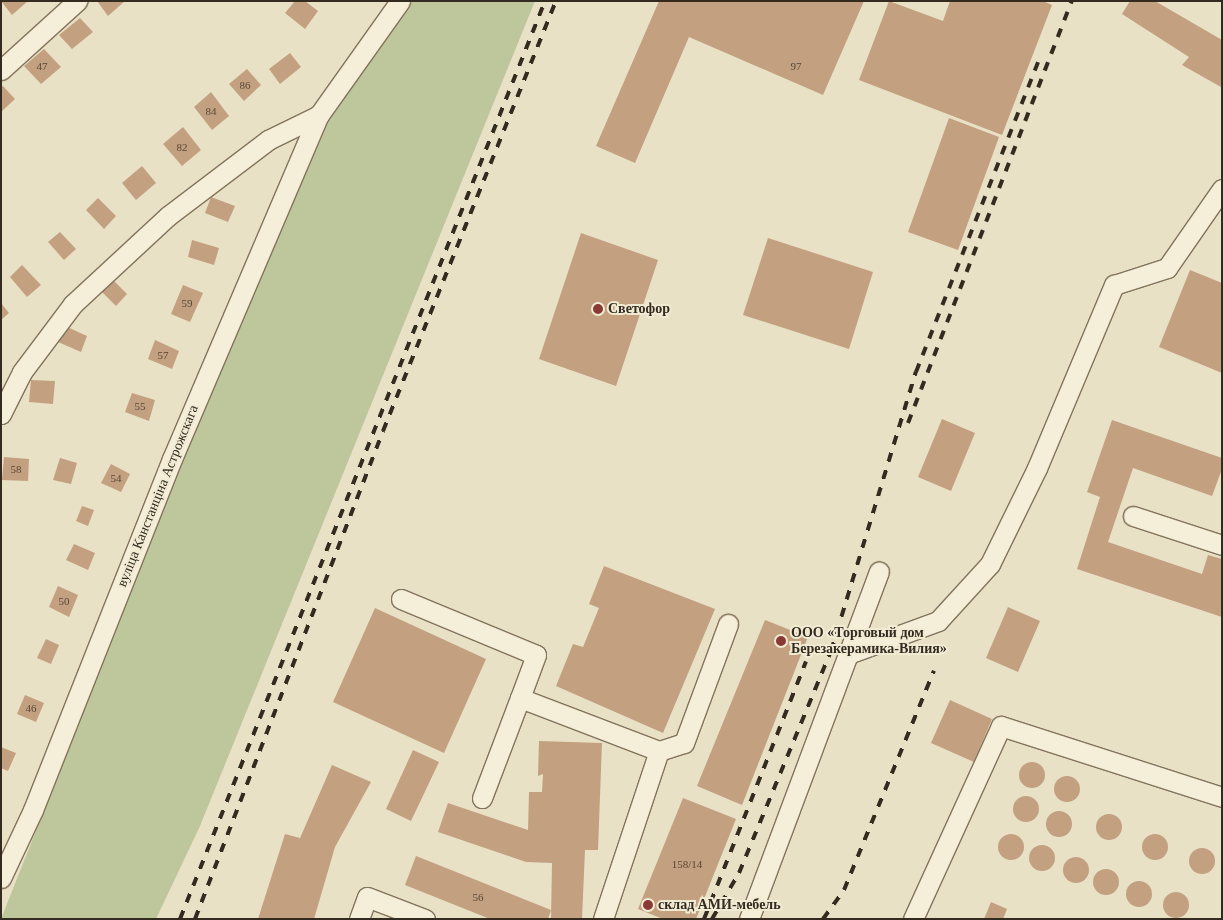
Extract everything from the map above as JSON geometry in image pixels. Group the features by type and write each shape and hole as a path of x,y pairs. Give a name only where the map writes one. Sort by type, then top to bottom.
{"street":[{"path":"1,70 77,1"},
{"name":"вуліца Канстанціна Астрожскага","path":"2,875 32,810 172,459 319,115 400,1"},
{"name":"вуліца Канстанціна Астрожскага","path":"1,414 22,372 73,304 176,210 268,140 319,115"},
{"path":"848,654 938,621 990,564 1037,468 1114,285 1167,268 1222,189"},
{"path":"1134,516 1222,545"},
{"path":"749,919 879,572"},
{"path":"401,600 536,655 482,798"},
{"path":"520,698 659,751 684,743 728,624"},
{"path":"913,919 1001,726 1222,797"},
{"path":"603,919 659,751"},
{"path":"359,919 367,897 425,919"}],"green space":[{"path":"413,1 535,1 200,826 156,919 1,919 198,422 328,121"}],"building":[{"path":"1,1 28,1 12,15"},
{"path":"97,1 125,1 108,16"},
{"path":"295,1 305,1 318,11 305,29 285,13"},
{"path":"659,1 864,1 823,95 689,37 635,163 596,146"},
{"path":"889,1 943,21 950,1 1043,1 1052,5 1002,135 859,80"},
{"path":"1130,1 1155,1 1222,40 1221,87 1182,65 1189,57 1122,14"},
{"path":"80,18 93,32 72,49 59,35"},
{"path":"44,49 61,67 41,84 24,66"},
{"path":"290,53 301,67 280,84 269,69"},
{"path":"247,69 261,85 244,101 229,84"},
{"path":"3,86 15,99 1,112 1,87"},
{"path":"211,92 229,116 212,130 194,107"},
{"path":"949,118 999,137 958,250 908,232"},
{"path":"183,127 201,150 182,166 163,144"},
{"path":"142,166 156,183 136,200 122,183"},
{"path":"211,197 235,206 228,222 205,213"},
{"path":"98,198 116,216 104,229 86,210"},
{"path":"60,232 76,249 64,260 48,242"},
{"name":"Светофор","path":"581,233 658,260 616,386 539,359"},
{"path":"768,238 873,272 849,349 743,315"},
{"path":"192,240 219,248 214,265 188,257"},
{"path":"22,265 41,285 27,297 10,277"},
{"path":"1190,270 1222,283 1222,373 1159,347"},
{"path":"111,278 127,294 116,306 100,290"},
{"path":"183,285 203,293 190,322 171,314"},
{"path":"1,303 9,313 1,320"},
{"path":"65,326 87,336 81,352 58,342"},
{"path":"155,340 179,351 172,369 148,359"},
{"path":"31,380 55,381 53,404 29,402"},
{"path":"132,393 155,400 149,421 125,412"},
{"path":"942,419 975,433 951,491 918,477"},
{"path":"1112,420 1222,458 1222,469 1212,496 1133,468 1108,542 1202,574 1208,555 1222,559 1222,617 1077,569 1100,497 1087,492"},
{"path":"4,457 29,459 28,481 2,480"},
{"path":"60,458 77,463 71,484 53,480"},
{"path":"111,464 130,474 121,492 101,483"},
{"path":"82,506 94,510 88,526 76,521"},
{"path":"74,544 95,553 88,570 66,560"},
{"path":"604,566 715,609 663,733 556,686 573,644 583,647 599,608 589,604"},
{"path":"58,586 78,595 69,617 49,607"},
{"path":"1008,607 1040,621 1018,672 986,658"},
{"path":"375,608 486,659 444,753 333,702"},
{"path":"765,620 808,637 742,805 697,786"},
{"path":"46,639 59,645 51,664 37,658"},
{"path":"25,695 44,703 36,722 17,714"},
{"path":"950,700 992,719 974,762 931,743"},
{"path":"539,741 602,743 598,850 585,850 582,919 551,919 552,863 526,862 438,832 448,803 528,830 529,792 542,792 543,774 538,776"},
{"path":"1,747 16,753 8,771 1,768"},
{"path":"413,750 439,762 411,821 386,809"},
{"path":"1032,762 1041,766 1045,775 1041,784 1032,788 1023,784 1019,775 1023,766"},
{"path":"332,765 371,782 335,847 314,919 258,919 285,834 300,838"},
{"path":"1067,776 1076,780 1080,789 1076,798 1067,802 1058,798 1054,789 1058,780"},
{"path":"1026,796 1035,800 1039,809 1035,818 1026,822 1017,818 1013,809 1017,800"},
{"path":"683,798 736,819 696,919 663,919 638,909"},
{"path":"1059,811 1068,815 1072,824 1068,833 1059,837 1050,833 1046,824 1050,815"},
{"path":"1109,814 1118,818 1122,827 1118,836 1109,840 1100,836 1096,827 1100,818"},
{"path":"1011,834 1020,838 1024,847 1020,856 1011,860 1002,856 998,847 1002,838"},
{"path":"1155,834 1164,838 1168,847 1164,856 1155,860 1146,856 1142,847 1146,838"},
{"path":"1042,845 1051,849 1055,858 1051,867 1042,871 1033,867 1029,858 1033,849"},
{"path":"1202,848 1211,852 1215,861 1211,870 1202,874 1193,870 1189,861 1193,852"},
{"path":"416,856 551,910 548,919 490,919 405,885"},
{"path":"1076,857 1085,861 1089,870 1085,879 1076,883 1067,879 1063,870 1067,861"},
{"path":"1106,869 1115,873 1119,882 1115,891 1106,895 1097,891 1093,882 1097,873"},
{"path":"1139,881 1148,885 1152,894 1148,903 1139,907 1130,903 1126,894 1130,885"},
{"path":"1176,892 1185,896 1189,905 1185,914 1176,918 1167,914 1163,905 1167,896"},
{"path":"991,902 1007,909 1003,919 984,919"}],"railway":[{"path":"180,919 545,1"},
{"path":"195,919 383,431 556,1"},
{"path":"908,423 1072,1"},
{"path":"712,919 739,873 831,651 916,372 1039,59"},
{"path":"704,919 806,662"},
{"path":"823,919 844,890 934,671"}],"place":[{"name":"Светофор","path":"598,309"},
{"name":"ООО «Торговый дом Березакерамика-Вилия»","path":"781,641"},
{"name":"склад АМИ-мебель","path":"648,905"}]}
